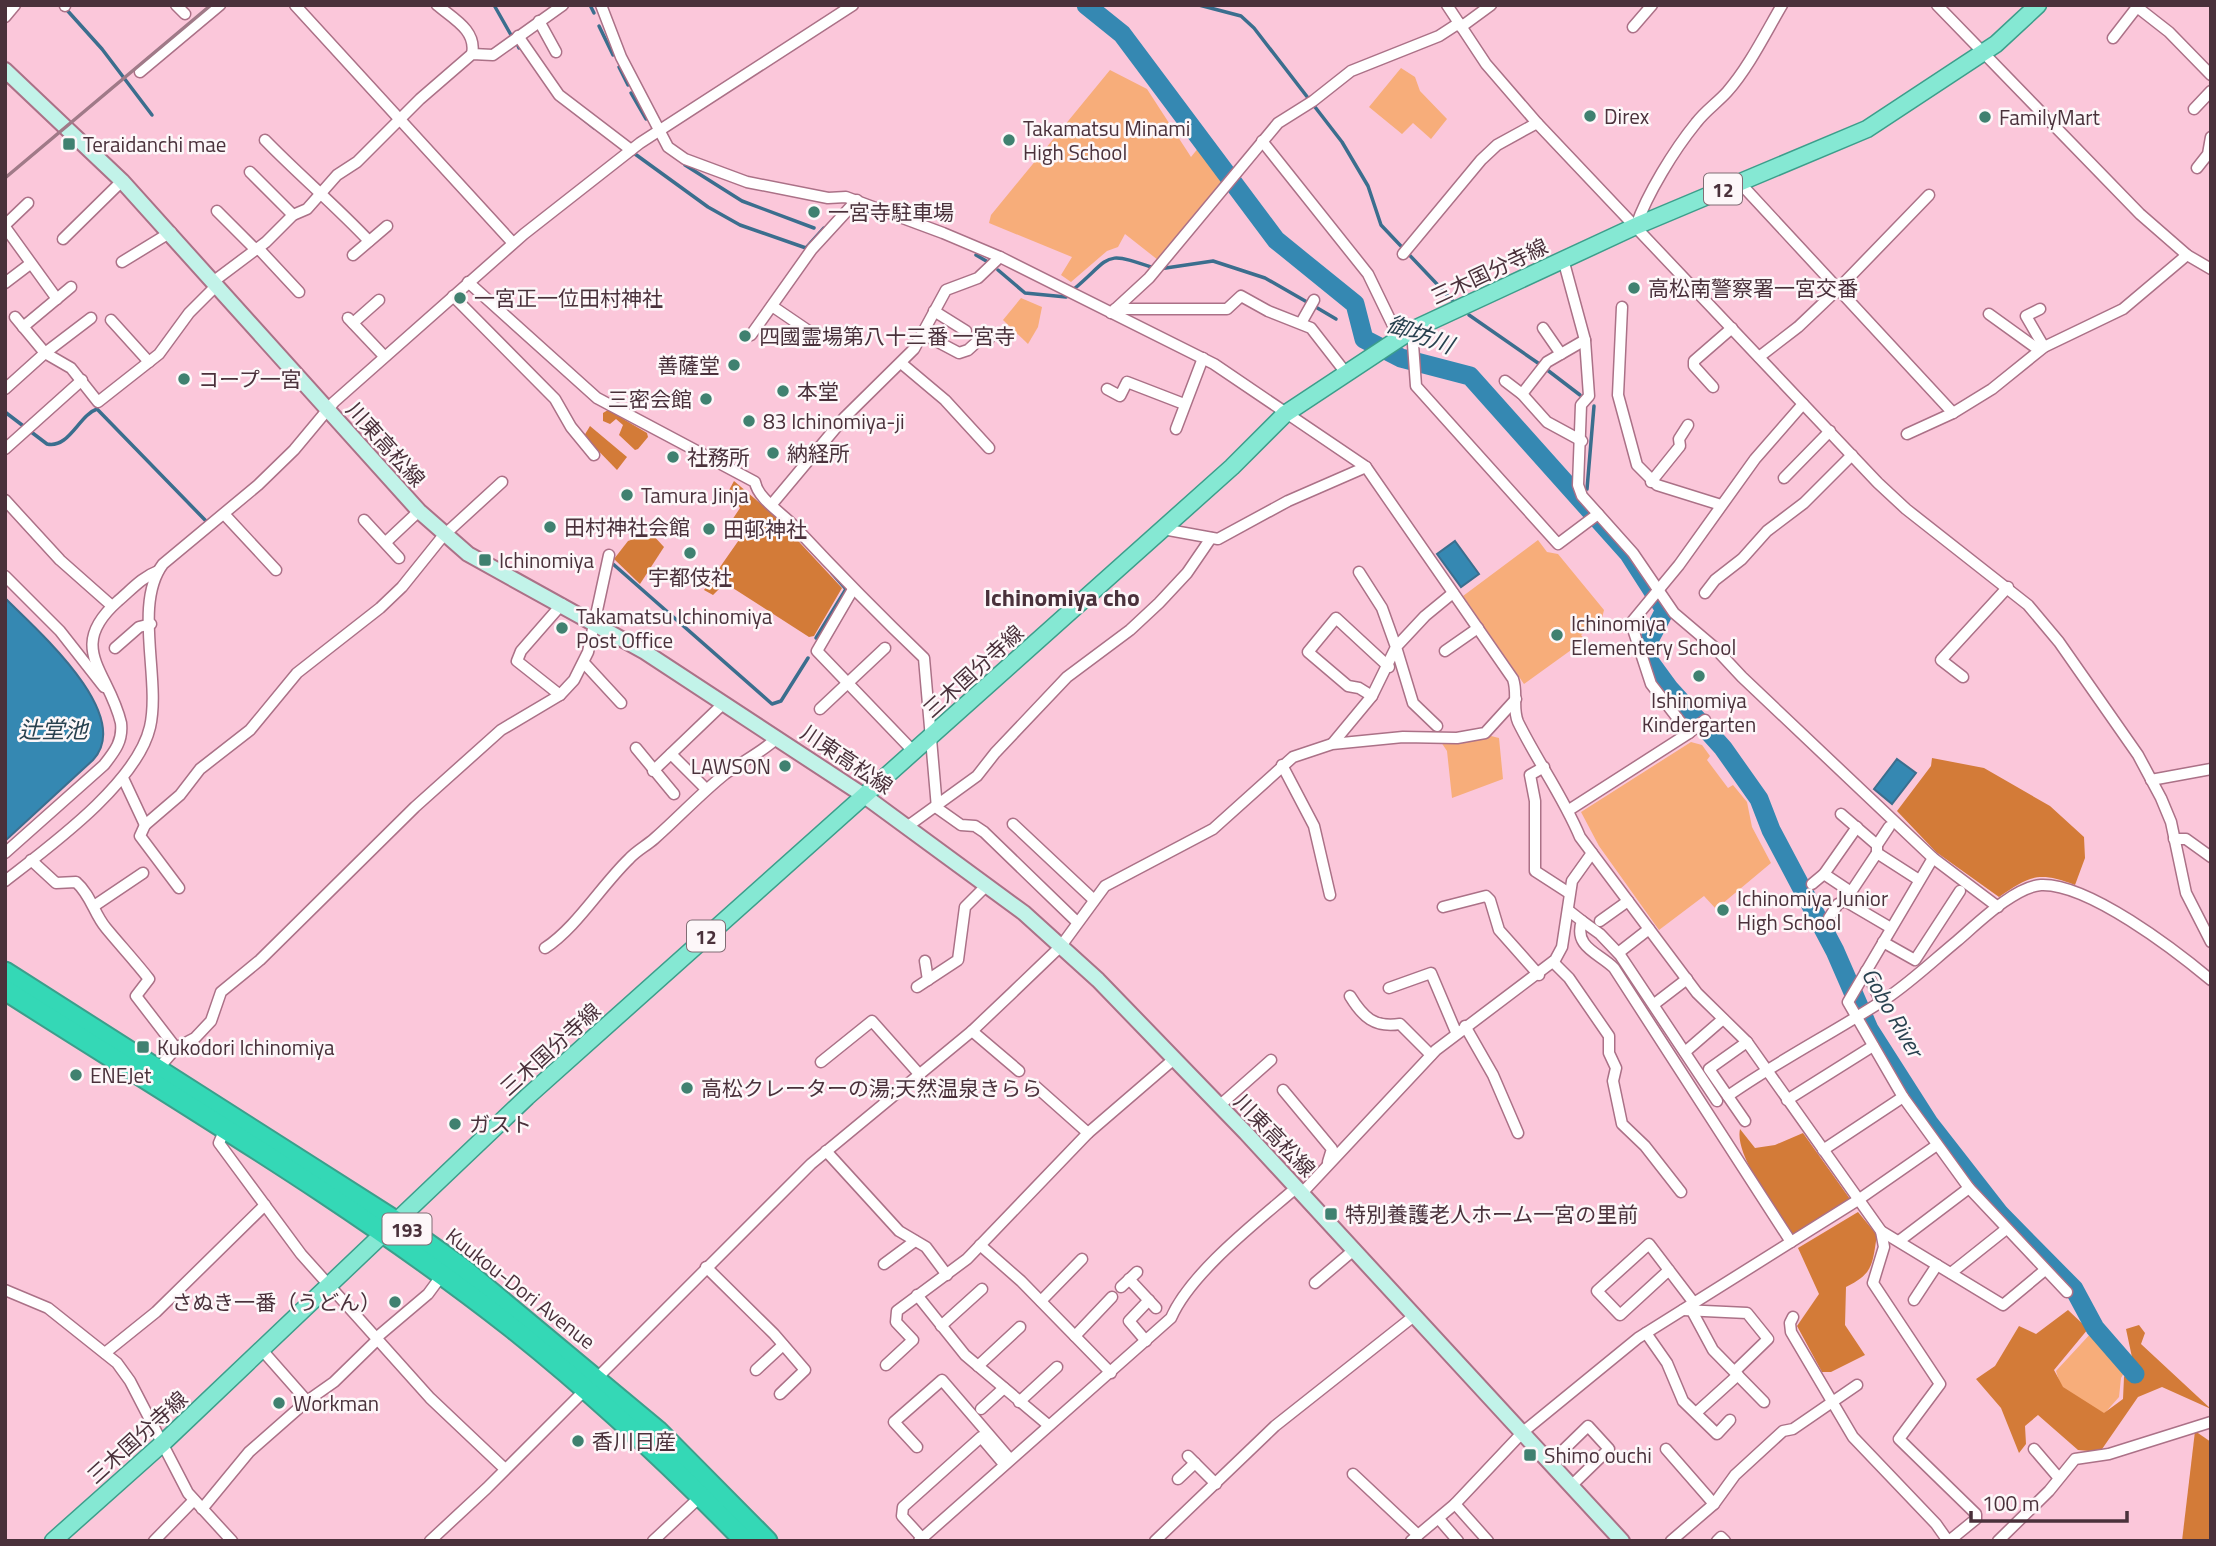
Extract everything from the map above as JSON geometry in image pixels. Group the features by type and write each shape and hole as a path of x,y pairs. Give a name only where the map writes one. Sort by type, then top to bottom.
{"highway":[{"name":"Kuukou-Dori Avenue","path":"5,972 158,1069 391,1228 442,1275 658,1431 767,1541"},
{"name":"Kuukou-Dori Avenue","path":"5,990 224,1131 462,1268 591,1383 745,1541"}],"main road":[{"name":"三木国分寺線","path":"53,1541 163,1443 527,1097 866,797 1163,529 1285,414 1394,341 1636,226 1867,129 1982,53 2038,5"},
{"name":"川東高松線","path":"5,70 122,181 171,232 443,536 468,554 594,621 866,797 908,826 1061,946 1300,1190 1622,1541"}],"street":[{"path":"5,17 15,5"},
{"path":"176,5 185,14"},
{"path":"140,72 220,5"},
{"path":"295,5 513,243"},
{"path":"15,317 45,353 71,368 98,402 149,362 216,283 293,215 307,209 337,175 357,163 401,121 419,99 472,54 474,43 471,35 437,5"},
{"path":"472,54 493,55 563,5"},
{"path":"612,5 602,9 621,57 667,147 677,155 747,183 857,200 1000,257 1203,358 1366,467 1513,679 1517,698 1517,720 1569,810 1580,837 1687,979 1747,1042 1764,1070 1881,1231 2003,1305 2045,1270"},
{"path":"5,853 104,765 122,736 121,723 90,648 96,626 113,606 147,575 158,571 224,514 294,450 327,409 513,243 631,150 853,5"},
{"path":"1447,5 1486,64 1537,122 1803,404 1906,509 2008,587 2028,605 2059,642 2138,755 2151,780 2171,822 2186,893 2211,942"},
{"path":"1113,311 1149,278 1283,118 1310,103 1351,71 1439,36 1491,5"},
{"path":"1633,27 1652,5"},
{"path":"1636,226 1641,211 1681,144 1696,122 1726,93 1741,73 1782,5"},
{"path":"1937,5 2140,214 2187,255 2211,268"},
{"path":"2113,38 2137,7 2169,32 2211,75"},
{"path":"539,21 556,52"},
{"path":"518,36 559,95 631,150"},
{"path":"2194,109 2211,91"},
{"path":"1404,254 1481,159 1497,145 1537,122"},
{"path":"2197,168 2208,154 2211,137"},
{"path":"265,140 369,241"},
{"path":"1262,141 1368,274 1394,341 1415,358 1416,386 1558,544 1596,517"},
{"path":"250,172 293,215"},
{"path":"63,239 122,181"},
{"path":"1740,183 1953,413"},
{"path":"1759,357 1798,327 1838,289 1929,195"},
{"path":"751,335 812,249 857,200"},
{"path":"28,203 5,226 57,299"},
{"path":"217,211 299,292"},
{"path":"353,255 387,226"},
{"path":"122,262 171,232"},
{"path":"1907,434 1953,413 1992,389 2042,349 2123,309 2187,255"},
{"path":"772,504 844,418 901,363 923,334 946,290 978,278 1000,257"},
{"path":"1563,259 1585,340 1589,396 1581,405 1582,442 1578,485 1596,517 1633,553 1655,594 1714,647 1931,861 1998,907"},
{"path":"5,283 30,264"},
{"path":"468,282 597,398 755,482 756,490 852,591 924,658 937,808 961,825 975,826 984,832 1077,922"},
{"path":"23,327 71,287"},
{"path":"453,296 555,399 570,427 594,455"},
{"path":"1113,311 1227,309 1241,296 1268,312 1311,328 1346,373"},
{"path":"379,300 351,320 384,356"},
{"path":"1301,323 1314,300"},
{"path":"772,306 818,338"},
{"path":"1622,307 1618,347 1620,406 1637,464 1651,482 1721,505"},
{"path":"2040,309 2026,316 2042,349"},
{"path":"934,311 966,331"},
{"path":"1989,314 2042,349"},
{"path":"5,389 45,353 91,318"},
{"path":"111,320 149,362"},
{"path":"1543,327 1560,354"},
{"path":"1713,387 1694,366 1694,361 1732,328"},
{"path":"923,334 959,353 968,350 980,339 989,339"},
{"path":"1522,394 1539,370 1585,340"},
{"path":"1176,429 1203,358"},
{"path":"901,363 945,400 989,448"},
{"path":"5,449 82,380"},
{"path":"1505,381 1522,394 1547,422 1582,442"},
{"path":"1107,389 1120,396 1127,382 1184,404"},
{"path":"1692,731 1651,684 1631,623 1755,459 1803,404"},
{"path":"1651,482 1680,446 1679,439 1688,425"},
{"path":"1784,478 1830,432"},
{"path":"1705,593 1714,580 1742,559 1767,531 1804,503 1853,455"},
{"path":"1163,529 1212,538 1231,533 1288,501 1366,467"},
{"path":"178,888 140,836 145,825 180,795 209,762 250,730 297,673 354,631 402,587 443,536 502,482"},
{"path":"5,500 61,560 113,606"},
{"path":"386,542 419,511"},
{"path":"224,514 276,570"},
{"path":"364,520 400,558"},
{"path":"908,826 937,808 977,776 995,753 1067,677 1129,631 1159,603 1187,572 1212,538"},
{"path":"158,1069 176,1048 184,1046 211,1021 221,992 260,960 415,807 501,730 559,695 584,664 609,555"},
{"path":"5,881 123,778 134,763 150,727 150,601 158,571"},
{"path":"1360,572 1382,608 1413,703 1437,726"},
{"path":"5,576 60,631 80,653 100,685 108,689"},
{"path":"1963,677 1941,660 2008,587"},
{"path":"852,591 817,651 914,752"},
{"path":"1332,744 1372,696 1389,667 1396,648 1425,616 1453,593"},
{"path":"559,695 517,661 521,651 562,604"},
{"path":"1372,696 1359,688 1348,686 1308,652 1336,618 1389,667"},
{"path":"115,648 139,627 150,624"},
{"path":"1445,651 1478,628"},
{"path":"820,709 885,649"},
{"path":"584,664 621,703"},
{"path":"430,1541 826,1151 972,1031 1061,946 1105,886 1213,829 1231,816 1293,757 1332,744 1403,737 1457,738 1485,733 1517,698"},
{"path":"653,771 724,703"},
{"path":"1569,810 1705,720"},
{"path":"545,948 570,928 581,911 630,857 655,838 706,789 747,758 761,754 777,738"},
{"path":"636,748 674,794"},
{"path":"671,754 706,789"},
{"path":"1282,765 1314,826 1330,895"},
{"path":"1544,767 1530,775 1535,801 1535,871 1569,893"},
{"path":"2151,780 2211,769"},
{"path":"123,778 145,825"},
{"path":"1841,814 1877,849 1919,880"},
{"path":"1013,824 1094,900"},
{"path":"1812,884 1824,874 1857,827"},
{"path":"1829,918 1838,904 1848,896 1889,827"},
{"path":"2174,839 2186,839 2211,857"},
{"path":"1006,1461 981,1437 903,1507 902,1516 920,1539 1047,1424 1111,1373 1171,1318 1178,1301 1251,1226 1328,1166 1431,1055 1461,1029 1539,975 1553,962 1562,947 1572,881 1592,853"},
{"path":"31,860 56,883 76,882 107,929 116,936 149,979 136,996 176,1048"},
{"path":"1931,861 1848,1002 1860,1014 1873,1046 1903,1097 1969,1188 2005,1230 2067,1292"},
{"path":"94,906 143,873"},
{"path":"1824,874 1891,928"},
{"path":"1728,1096 1764,1070 1881,1002 1998,907 2020,892 2039,885 2059,887 2130,920 2211,980"},
{"path":"917,988 958,961 965,906 986,886"},
{"path":"1884,942 1916,960 1960,891"},
{"path":"1443,907 1486,896 1490,900 1499,930 1539,975"},
{"path":"1600,921 1628,901"},
{"path":"1568,909 1620,954 1717,1101"},
{"path":"1582,921 1579,930 1582,940 1593,955 1605,959 1614,968 1791,1242"},
{"path":"949,931 962,928"},
{"path":"1622,950 1649,929"},
{"path":"925,961 928,980"},
{"path":"1553,962 1570,978 1609,1036 1609,1053 1616,1068 1613,1081 1622,1124 1645,1146 1681,1192"},
{"path":"1866,971 1881,1002"},
{"path":"1389,988 1431,974 1461,1029 1493,1075 1518,1133"},
{"path":"1657,1002 1687,979"},
{"path":"1350,996 1371,1021 1406,1028 1431,1055"},
{"path":"1685,1052 1723,1019"},
{"path":"821,1062 872,1021 920,1075"},
{"path":"972,1031 1019,1071"},
{"path":"1745,1121 1709,1069 1747,1042"},
{"path":"1787,1100 1873,1046"},
{"path":"886,1365 913,1340 896,1322 897,1311 947,1275 980,1245 1088,1133 1174,1059"},
{"path":"1219,1107 1271,1060"},
{"path":"1034,1085 1088,1133"},
{"path":"1283,1090 1332,1149 1328,1166"},
{"path":"1823,1150 1903,1097"},
{"path":"224,1131 219,1143 302,1254 430,1398 505,1469"},
{"path":"1353,1474 1415,1538 1455,1504 1523,1432 1646,1333 1858,1200 1937,1145"},
{"path":"826,1151 899,1231 926,1247 947,1275"},
{"path":"1899,1241 1969,1188"},
{"path":"105,1353 156,1312 265,1205"},
{"path":"1951,1273 2005,1230"},
{"path":"1793,1317 1790,1323 1791,1332 1853,1437 1951,1540 1976,1519 1976,1514 1899,1439 1940,1384 1873,1283 1884,1247 1881,1231"},
{"path":"884,1264 915,1241"},
{"path":"1669,1270 1619,1315 1597,1291 1649,1244 1669,1270 1713,1350 1765,1402"},
{"path":"980,1245 1041,1301 1111,1373"},
{"path":"1315,1283 1355,1250"},
{"path":"1041,1301 1082,1259"},
{"path":"1914,1300 1937,1265"},
{"path":"706,1267 805,1370 780,1394"},
{"path":"202,1509 249,1452 307,1401 334,1382 376,1339 428,1294 442,1275"},
{"path":"1121,1287 1133,1276 1153,1304 1129,1321 1146,1341"},
{"path":"941,1326 982,1289"},
{"path":"5,1290 48,1308 105,1353 130,1381 194,1500 232,1541"},
{"path":"917,1295 978,1366 1047,1424"},
{"path":"1075,1336 1112,1297"},
{"path":"1689,1308 1747,1313 1768,1339 1697,1412"},
{"path":"1155,1541 1275,1426 1415,1316"},
{"path":"978,1366 1020,1327"},
{"path":"1646,1333 1667,1363 1683,1401 1717,1434 1730,1420"},
{"path":"756,1370 783,1345"},
{"path":"262,1350 307,1401"},
{"path":"1019,1402 1057,1367"},
{"path":"916,1447 894,1422 942,1380 1006,1461"},
{"path":"1671,1541 1714,1504 1735,1475 1783,1431 1793,1429 1857,1385"},
{"path":"981,1409 1004,1388"},
{"path":"1998,1541 2049,1491 2075,1459 2109,1454 2211,1422"},
{"path":"1550,1463 1588,1426 1609,1449 1571,1486"},
{"path":"1666,1449 1714,1504"},
{"path":"2034,1449 2059,1477"},
{"path":"1178,1479 1192,1460 1216,1484"},
{"path":"653,1541 702,1496"},
{"path":"154,1541 194,1500"},
{"path":"1455,1504 1488,1541"},
{"path":"1439,1519 1458,1541"},
{"path":"1717,1541 1721,1537 1725,1541"}],"shaded area":[{"path":"1401,68 1415,77 1420,91 1447,119 1431,139 1413,123 1402,134 1369,107"},
{"path":"1110,70 1147,89 1191,157 1199,147 1223,181 1158,260 1125,234 1118,247 1107,251 1071,282 1061,275 1072,257 989,223 991,215"},
{"path":"1021,298 1042,307 1038,327 1028,344 1003,320"},
{"path":"608,410 647,433 648,437 638,449 635,450 619,435 623,425 616,419 610,424 603,421 603,413"},
{"path":"590,426 627,457 617,470 584,436"},
{"path":"734,481 775,516 842,588 814,636 809,637 725,583 713,595 704,590 741,537 730,523 740,508 728,492"},
{"path":"651,533 664,547 640,584 614,559 628,541"},
{"path":"1538,540 1547,552 1558,554 1604,610 1602,618 1581,635 1585,640 1524,684 1463,596"},
{"path":"1491,736 1499,738 1503,779 1452,798 1447,751 1439,739"},
{"path":"1691,742 1702,745 1710,756 1707,760 1728,788 1733,785 1747,802 1752,827 1771,863 1716,909 1704,896 1659,930 1599,846 1581,812"},
{"path":"1932,758 1984,768 2050,806 2084,837 2085,858 2075,885 2052,878 2035,878 2019,884 1999,897 1936,852 1897,811 1931,766"},
{"path":"1740,1129 1755,1148 1775,1145 1803,1133 1850,1199 1793,1235 1750,1168 1740,1140"},
{"path":"1858,1212 1877,1235 1870,1267 1862,1277 1846,1287 1845,1325 1865,1355 1831,1372 1822,1372 1797,1326 1819,1294 1798,1248"},
{"path":"2068,1310 2088,1329 2054,1370 2063,1387 2104,1413 2123,1399 2124,1377 2133,1362 2126,1329 2139,1325 2145,1333 2141,1344 2211,1409 2162,1387 2138,1397 2100,1452 2078,1450 2038,1415 2025,1426 2026,1444 2019,1453 2001,1408 1976,1379 1995,1366 2019,1326 2036,1334"},
{"path":"2093,1331 2127,1368 2121,1378 2119,1397 2104,1414 2061,1387 2056,1371"},
{"path":"2195,1431 2211,1442 2211,1541 2182,1541"}],"water":[{"path":"1455,541 1479,574 1461,587 1437,554"},
{"name":"辻堂池","path":"5,598 58,651 92,697 101,720 103,741 93,760 5,841"},
{"path":"1897,759 1916,773 1892,804 1874,789"}],"waterway":[{"path":"494,5 511,35"},
{"path":"590,5 594,13"},
{"name":"Gobo River","path":"1086,5 1122,34 1276,240 1355,304 1364,339 1401,358 1470,376 1629,554 1665,610 1646,646 1650,662 1669,688 1723,748 1759,799 1771,830 1835,951 1869,1029 1929,1123 2000,1214 2074,1289 2095,1328 2135,1374"},
{"path":"1199,5 1241,16 1254,28 1342,142 1368,186 1381,225 1453,301"},
{"path":"66,9 102,49 152,115"},
{"path":"599,26 613,55"},
{"path":"516,41 519,48"},
{"path":"619,67 628,85"},
{"path":"631,93 646,119"},
{"path":"567,106 594,128"},
{"path":"635,154 708,207 740,225 806,248 824,228"},
{"path":"685,165 742,201 814,228"},
{"path":"858,206 877,216"},
{"path":"976,255 988,262"},
{"path":"1074,289 1109,259 1125,259 1154,268"},
{"path":"1159,269 1213,261 1265,278 1307,302"},
{"path":"998,270 1025,293 1066,297"},
{"path":"1314,306 1336,319"},
{"path":"1469,315 1538,363"},
{"path":"1546,369 1580,395"},
{"path":"1587,489 1594,406"},
{"path":"5,412 47,444 55,444 68,437 97,409 206,521"},
{"path":"613,564 772,704 781,701 808,658"},
{"path":"816,638 846,589 832,573"}],"railway":[{"path":"5,178 211,5"}],"place":[{"name":"Direx","path":"1590,116"},
{"name":"FamilyMart","path":"1985,117"},
{"name":"Takamatsu Minami High School","path":"1009,140"},
{"name":"Teraidanchi mae","path":"69,144"},
{"name":"一宮寺駐車場","path":"814,212"},
{"name":"高松南警察署一宮交番","path":"1634,288"},
{"name":"一宮正一位田村神社","path":"460,298"},
{"name":"四國霊場第八十三番 一宮寺","path":"745,336"},
{"name":"善薩堂","path":"734,365"},
{"name":"コープ一宮","path":"184,379"},
{"name":"本堂","path":"783,391"},
{"name":"三密会館","path":"706,399"},
{"name":"83 Ichinomiya-ji","path":"749,421"},
{"name":"納経所","path":"773,453"},
{"name":"社務所","path":"673,457"},
{"name":"Tamura Jinja","path":"627,495"},
{"name":"田村神社会館","path":"550,527"},
{"name":"田邨神社","path":"709,529"},
{"name":"宇都伎社","path":"690,553"},
{"name":"Ichinomiya","path":"485,560"},
{"name":"Takamatsu Ichinomiya Post Office","path":"562,628"},
{"name":"Ichinomiya Elementery School","path":"1557,635"},
{"name":"Ishinomiya Kindergarten","path":"1699,676"},
{"name":"LAWSON","path":"785,766"},
{"name":"Ichinomiya Junior High School","path":"1723,910"},
{"name":"Kukodori Ichinomiya","path":"143,1047"},
{"name":"ENEJet","path":"76,1075"},
{"name":"高松クレーターの湯;天然温泉きらら","path":"687,1088"},
{"name":"ガスト","path":"455,1124"},
{"name":"特別養護老人ホーム一宮の里前","path":"1331,1214"},
{"name":"さぬき一番（うどん）","path":"395,1302"},
{"name":"Workman","path":"279,1403"},
{"name":"香川日産","path":"578,1441"},
{"name":"Shimo ouchi","path":"1530,1455"}],"district":[{"name":"Ichinomiya cho","path":"1062,597"}],"water label":[{"name":"御坊川","path":"1420,334"}]}
